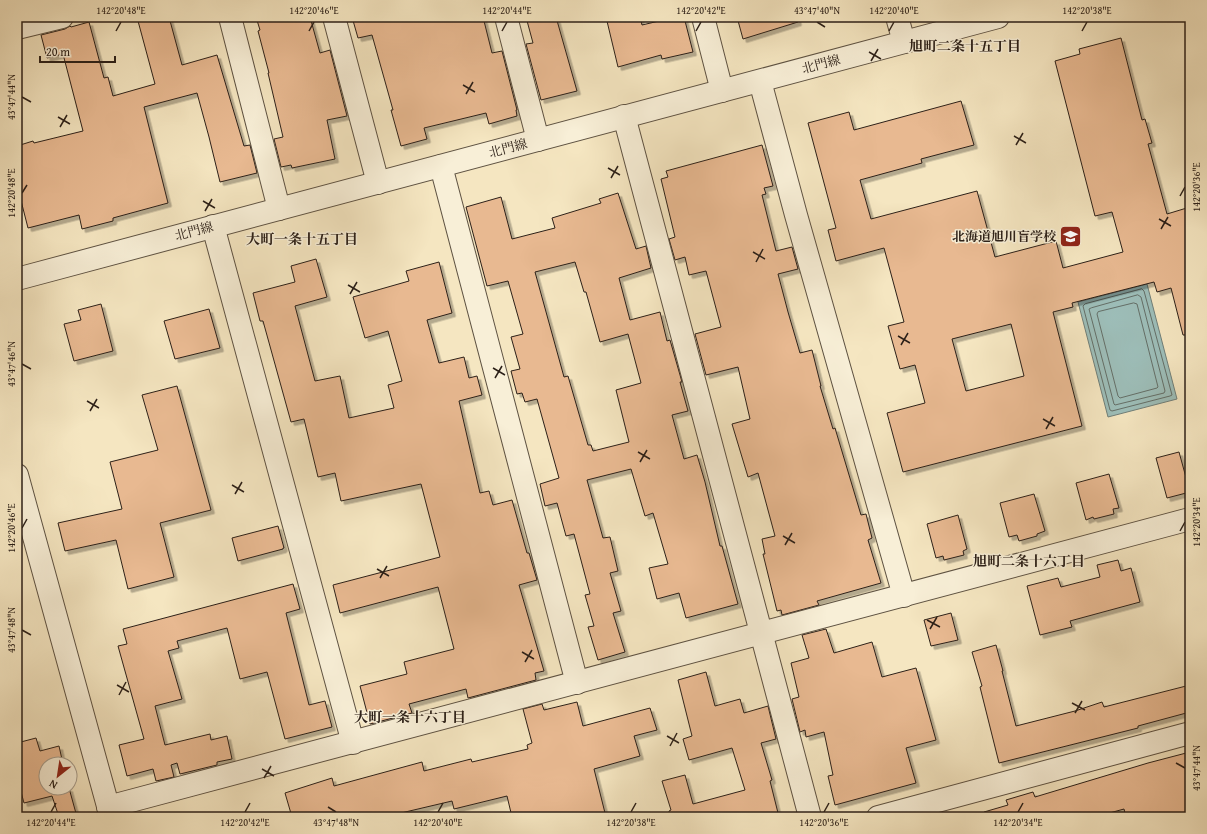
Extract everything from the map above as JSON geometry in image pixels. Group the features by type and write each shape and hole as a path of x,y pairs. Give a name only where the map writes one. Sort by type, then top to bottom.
{"street":[{"path":"17,28 62,17"},
{"path":"230,17 279,209"},
{"path":"334,17 378,183"},
{"path":"506,17 538,140"},
{"path":"703,17 722,91"},
{"path":"897,17 904,42"},
{"name":"北門線","path":"17,279 998,17"},
{"path":"760,81 798,223 904,596"},
{"path":"624,116 810,817"},
{"path":"441,166 577,683"},
{"path":"213,226 354,743"},
{"path":"17,475 110,812 354,743 1190,519"},
{"path":"878,817 1190,733"}],"water":[{"path":"1147,284 1177,399 1108,417 1078,302"}],"building":[{"path":"154,17 169,17 182,65 217,55 244,146 250,145 257,173 220,182 197,93 144,107 168,203 113,218 113,221 82,229 79,215 28,228 17,185 17,146 33,141 34,143 83,131 63,54 47,58 41,35 89,22 104,78 108,77 113,96 155,84 138,21"},
{"path":"256,17 310,17 320,53 330,50 347,116 327,120 335,159 292,168 291,165 281,167 274,139 283,137"},
{"path":"352,17 483,17 492,53 502,51 517,110 517,116 489,124 486,113 424,128 427,139 401,146 391,110 393,110 372,35 358,38"},
{"path":"526,17 556,17 577,91 541,100 526,44 533,43"},
{"path":"606,17 640,17 642,25 676,17 684,17 693,52 662,59 661,55 618,67"},
{"path":"737,17 797,17 798,22 743,39"},
{"path":"1121,38 1142,120 1145,119 1152,143 1148,144 1167,214 1190,207 1190,335 1183,335 1171,288 1157,292 1154,282 1072,303 1073,307 1053,312 1082,426 903,472 887,413 925,403 915,365 900,369 888,326 904,322 884,248 836,261 828,230 836,228 808,123 849,112 854,130 961,101 974,145 921,159 922,163 860,180 871,219 977,191 995,257 1056,241 1063,268 1123,252 1112,212 1095,216 1055,61 1080,54 1079,49","holes":["1011,324 1024,376 966,391 952,339"]},
{"path":"762,145 773,186 764,188 766,194 762,195 776,251 792,247 798,269 778,274 788,312 800,353 812,350 820,386 833,429 835,428 861,515 866,514 872,538 868,540 881,583 817,601 819,605 782,615 781,610 777,611 763,554 765,554 762,539 775,536 758,473 748,477 732,424 750,419 738,367 706,375 695,334 721,327 706,271 689,275 685,257 675,260 669,239 675,237 661,179 668,177 666,171"},
{"path":"618,193 636,249 646,246 651,268 619,278 630,320 660,312 667,341 670,340 682,382 680,382 688,411 672,415 684,459 697,455 720,546 722,546 738,604 686,618 679,593 657,599 649,568 668,564 653,513 645,516 631,469 587,480 603,538 610,537 618,571 610,573 621,611 613,613 625,652 598,660 588,627 594,626 585,595 590,594 574,534 566,536 557,503 545,506 540,484 559,478 537,399 525,402 522,393 517,394 511,371 520,369 511,337 523,334 508,281 487,286 466,207 501,197 512,239 555,228 552,218 601,203 599,199","holes":["575,262 584,292 586,292 600,342 628,334 641,383 616,390 629,442 593,451 591,445 588,445 568,376 564,377 535,272"]},
{"path":"316,259 327,297 295,306 315,381 340,376 349,418 394,408 388,385 402,381 388,331 365,338 353,297 409,281 406,271 439,262 452,313 427,320 439,363 464,357 469,378 477,376 482,395 459,401 480,493 489,491 493,505 512,500 527,553 529,553 537,580 519,585 544,671 535,673 536,680 468,698 466,689 409,704 412,713 370,724 360,686 407,674 404,662 454,649 438,587 340,613 333,585 440,557 421,484 341,501 335,473 318,477 304,419 291,422 263,321 260,321 253,293 295,282 291,266"},
{"path":"101,304 113,351 74,361 64,324 81,320 78,310"},
{"path":"209,309 220,348 175,359 164,321"},
{"path":"177,386 211,510 160,523 174,577 128,589 116,540 65,551 58,523 122,509 110,462 158,450 142,395"},
{"path":"1179,452 1190,492 1167,498 1156,458"},
{"path":"1109,474 1119,508 1113,509 1114,514 1094,519 1093,517 1086,520 1076,483"},
{"path":"1034,494 1045,531 1037,534 1037,536 1019,541 1017,535 1009,537 1000,503"},
{"path":"958,515 967,549 963,551 964,555 944,560 943,556 936,558 927,524"},
{"path":"278,526 283,549 238,561 232,538"},
{"path":"1118,560 1121,571 1131,568 1140,602 1070,621 1072,627 1040,635 1027,586 1058,578 1061,587 1100,577 1097,565"},
{"path":"293,584 300,609 286,613 309,705 325,701 332,727 285,739 267,672 240,679 227,628 177,641 179,648 168,651 182,699 155,706 165,745 210,734 211,740 227,736 232,759 217,762 217,765 180,774 177,763 171,765 174,777 156,781 153,769 127,776 119,745 144,739 118,646 127,644 123,629"},
{"path":"951,613 958,640 931,646 924,620"},
{"path":"826,629 834,653 872,642 882,677 916,668 936,740 906,748 916,783 835,805 828,776 833,775 824,732 806,737 805,730 800,732 792,699 799,697 791,663 809,658 802,635"},
{"path":"996,645 1016,726 1075,711 1102,702 1104,707 1190,685 1190,712 1138,726 1138,728 999,763 980,687 982,686 972,652"},
{"path":"706,672 715,706 740,699 744,713 768,706 776,739 761,743 772,780 770,781 779,817 669,817 669,811 671,810 662,781 685,775 693,804 745,790 732,748 689,760 683,739 692,736 678,680"},
{"path":"577,702 583,726 650,708 657,730 634,736 640,756 594,769 606,817 512,817 507,796 454,809 452,801 384,817 292,817 285,793 332,778 334,786 422,762 424,771 471,759 472,762 528,749 527,745 532,743 523,709 542,704 544,710"},
{"path":"36,738 40,751 59,746 61,756 38,756 38,796 52,796 24,803 17,777 17,743"},
{"path":"1190,752 1190,817 1126,817 1124,809 1095,817 985,817 984,812 1008,805 1006,800 1033,792 1035,797"},
{"path":"52,796 71,796 77,817 59,817"}],"place":[{"name":"北海道旭川盲学校","path":"1071,236"}],"district":[{"name":"旭町二条十五丁目","path":"965,46"},
{"name":"大町一条十五丁目","path":"302,239"},
{"name":"旭町二条十六丁目","path":"1029,561"},
{"name":"大町一条十六丁目","path":"410,717"}]}
